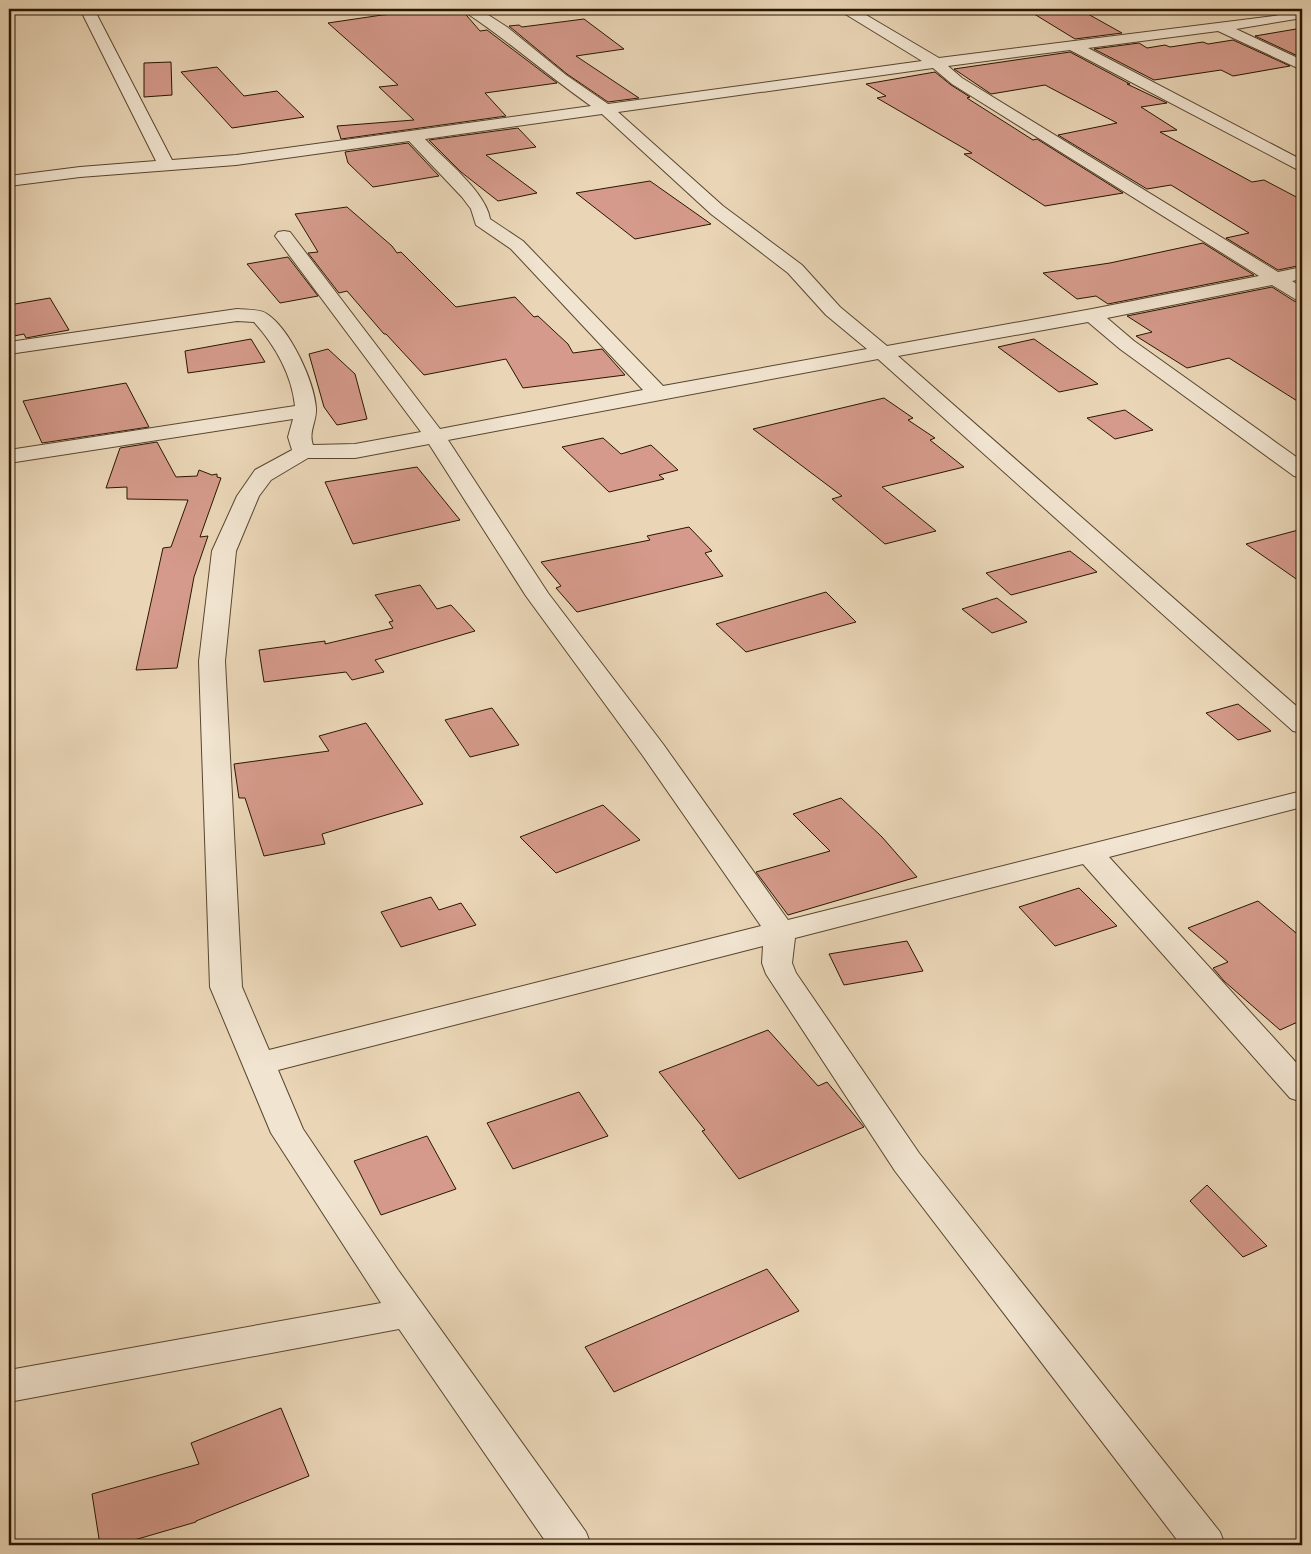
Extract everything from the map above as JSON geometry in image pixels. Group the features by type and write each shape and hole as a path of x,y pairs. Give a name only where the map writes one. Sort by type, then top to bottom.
{"street":[{"path":"87,9 166,165"},
{"path":"470,9 502,30 561,78 607,110 717,210 795,269 833,311 882,352 1302,725"},
{"path":"847,9 936,63 957,81 1302,295"},
{"path":"9,181 80,172 236,160 936,63 1220,27 1302,14"},
{"path":"1220,27 1302,66"},
{"path":"1072,45 1302,167"},
{"path":"413,136 468,193 480,209 482,221 517,245 658,393"},
{"path":"284,236 435,436 538,596 653,750 780,931 777,963 781,974 907,1162 1205,1545"},
{"path":"571,1545 408,1313 288,1133 226,987 212,661 224,551 248,496 262,475 304,452 355,451 658,393 1092,315 1302,274"},
{"path":"9,348 237,315 260,316 281,340 304,390 306,411 299,437 304,452"},
{"path":"1092,315 1127,345 1302,471"},
{"path":"9,457 306,411"},
{"path":"258,1064 1302,799"},
{"path":"1088,852 1302,1090"},
{"path":"9,1386 408,1313"}],"building":[{"path":"461,9 480,31 487,30 557,83 485,93 506,116 341,139 337,126 414,120 379,87 398,85 328,23 382,15"},
{"path":"1026,9 1079,9 1122,33 1075,39"},
{"path":"584,19 624,49 576,56 639,98 608,102 567,74 509,26 519,25 522,27"},
{"path":"1302,28 1302,58 1255,36"},
{"path":"1233,40 1290,66 1233,76 1221,70 1154,80 1094,49 1139,43 1147,48 1203,42 1208,44"},
{"path":"1070,52 1130,84 1127,84 1167,103 1141,107 1177,130 1160,132 1252,182 1264,180 1302,200 1302,265 1278,270 1226,238 1249,233 1171,185 1147,189 1058,135 1117,123 1045,85 991,94 954,69"},
{"path":"171,62 172,95 144,97 144,63"},
{"path":"217,67 244,96 277,91 304,117 232,128 181,72"},
{"path":"935,72 970,97 967,98 1033,140 1037,139 1123,193 1045,206 964,154 972,153 877,98 886,96 866,84"},
{"path":"518,128 536,147 486,155 537,193 498,201 461,172 429,140"},
{"path":"408,143 439,176 373,187 348,163 345,152"},
{"path":"650,181 711,224 635,239 576,193"},
{"path":"347,207 392,246 397,253 401,252 456,307 515,297 534,317 538,316 568,344 573,353 602,349 625,375 523,388 506,359 424,375 384,334 347,291 339,293 308,253 318,252 295,214"},
{"path":"1203,243 1254,275 1108,304 1096,296 1077,299 1043,273 1110,263"},
{"path":"288,257 318,296 280,303 247,264"},
{"path":"1272,287 1294,301 1302,303 1302,404 1229,358 1187,368 1136,336 1152,332 1127,316"},
{"path":"50,298 69,330 26,338 24,334 9,337 9,305"},
{"path":"251,339 265,362 188,373 185,351"},
{"path":"1034,339 1098,384 1059,392 998,347"},
{"path":"328,349 355,374 367,419 337,425 324,407 309,354"},
{"path":"126,383 149,427 42,443 23,401"},
{"path":"884,398 913,418 908,420 935,438 930,440 964,467 882,487 936,531 885,544 832,499 842,496 753,429"},
{"path":"1125,410 1153,430 1115,439 1087,418"},
{"path":"603,438 621,454 651,445 678,470 659,475 664,479 609,492 562,447"},
{"path":"157,442 176,477 197,476 199,470 212,475 217,474 217,477 221,478 200,537 208,536 194,577 177,668 136,670 163,548 171,547 188,500 127,499 127,487 106,488 120,448"},
{"path":"417,467 460,520 353,544 325,482"},
{"path":"689,527 712,551 705,553 723,576 577,612 556,588 561,586 541,562 650,540 647,536"},
{"path":"1302,529 1302,583 1246,544"},
{"path":"1070,551 1097,572 1011,595 986,573"},
{"path":"420,585 437,609 451,605 475,631 375,660 384,672 352,680 346,672 264,682 259,650 325,641 325,644 393,628 389,622 393,621 375,595"},
{"path":"826,592 856,622 746,652 716,624"},
{"path":"997,598 1027,622 992,633 962,609"},
{"path":"1238,704 1271,731 1238,740 1206,713"},
{"path":"492,708 519,745 470,757 445,720"},
{"path":"366,723 423,804 322,834 325,844 264,856 245,798 239,798 234,764 329,751 319,736"},
{"path":"841,798 882,837 917,877 788,915 756,872 830,851 793,814"},
{"path":"603,805 640,840 556,873 520,837"},
{"path":"1079,888 1117,926 1055,946 1019,907"},
{"path":"431,897 439,910 461,903 476,925 401,947 381,912"},
{"path":"1258,901 1302,938 1302,1020 1280,1030 1224,981 1213,968 1228,962 1188,928"},
{"path":"907,941 923,971 844,985 829,954"},
{"path":"768,1030 818,1086 827,1082 864,1127 739,1179 702,1131 705,1130 659,1072"},
{"path":"579,1092 608,1136 513,1169 487,1123"},
{"path":"427,1136 456,1189 381,1215 354,1161"},
{"path":"1207,1185 1267,1246 1243,1257 1190,1201"},
{"path":"767,1269 799,1311 614,1392 585,1347"},
{"path":"281,1408 309,1476 196,1522 117,1545 100,1545 92,1494 199,1464 191,1443"}]}
